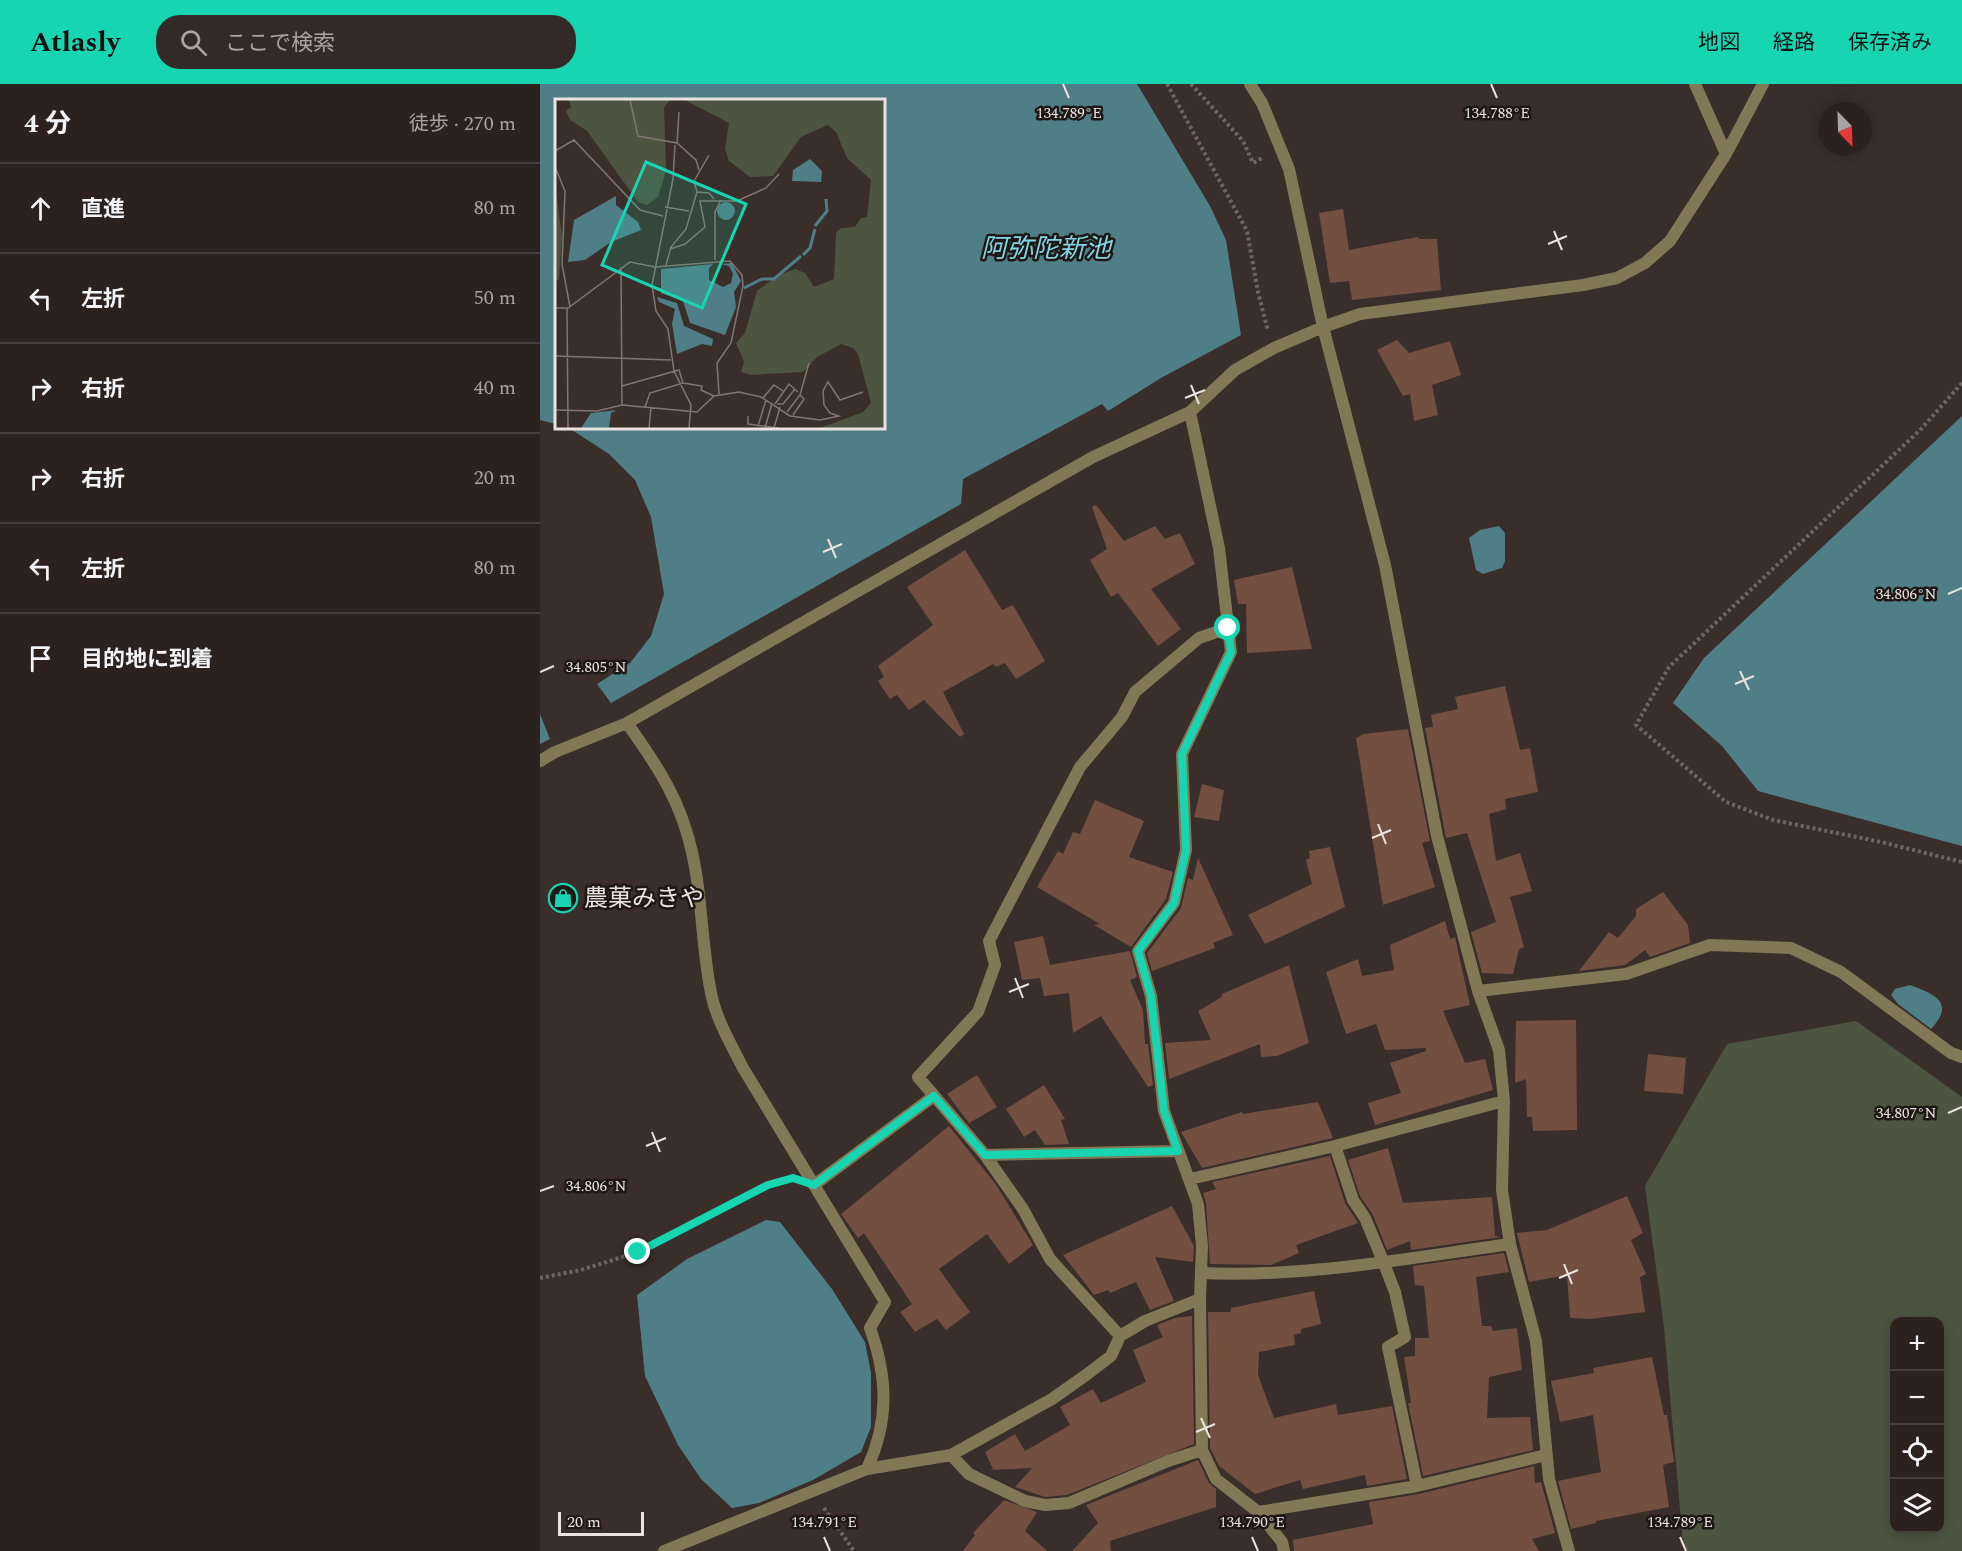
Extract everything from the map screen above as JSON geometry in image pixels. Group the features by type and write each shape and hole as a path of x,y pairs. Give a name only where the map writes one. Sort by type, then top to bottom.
{"street":[{"path":"1250,84 1282,147 1289,168 1323,327 1384,565 1437,836 1478,991 1499,1050 1504,1101 1502,1190 1510,1244 1536,1341 1549,1479 1569,1551"},
{"path":"1695,84 1726,154"},
{"path":"540,761 627,723 1093,457 1190,412 1235,370 1274,348 1360,314 1583,285 1617,278 1645,263 1670,241 1726,154 1763,84"},
{"path":"1190,412 1219,548 1231,652 1182,754 1186,850 1174,903 1138,951 1151,996 1164,1111 1198,1204 1202,1246 1200,1299 1202,1450 1216,1479 1258,1512 1282,1542 1284,1551"},
{"path":"1120,1335 1050,1259 1023,1209 985,1155 918,1077 978,1012 995,965 989,941 1080,767 1122,717 1135,692 1198,638 1228,628"},
{"path":"627,723 665,778 687,831 697,879 711,994 724,1030 743,1068 885,1302 870,1328 881,1358 884,1399 879,1441 867,1469"},
{"path":"1478,991 1626,975 1710,945 1791,948 1841,972 1951,1053 1962,1057"},
{"path":"814,1185 934,1096"},
{"path":"1190,1179 1335,1146 1504,1101"},
{"path":"1335,1146 1353,1200 1365,1218 1395,1292 1405,1337 1388,1347 1417,1486"},
{"path":"985,1155 1178,1151"},
{"path":"1201,1273 1252,1275 1510,1244"},
{"path":"664,1551 813,1493 867,1469 951,1455 1052,1399 1086,1375 1111,1356 1120,1335 1144,1322 1200,1299"},
{"path":"951,1455 969,1474 1025,1501 1045,1505 1069,1503 1168,1461 1202,1450"},
{"path":"1258,1512 1417,1486 1546,1455"}],"path":[{"path":"1167,84 1247,231 1258,292 1267,326"},
{"path":"1191,84 1243,141 1253,162 1282,147"},
{"path":"1962,383 1920,430 1669,667 1636,725 1726,802 1773,820 1881,842 1962,862"},
{"path":"540,1278 581,1270 638,1252 768,1185 793,1178 814,1185"},
{"path":"813,1493 854,1551"}],"green space":[{"path":"1856,1021 1962,1097 1962,1551 1687,1551 1683,1544 1664,1327 1645,1186 1727,1044"}],"water":[{"name":"阿弥陀新池","path":"540,84 1137,84 1210,206 1226,240 1241,335 1161,378 1108,411 1102,404 963,479 961,504 611,703 597,684 630,663 651,636 664,594 651,517 635,480 609,454 571,429 885,429 885,99 555,99 555,424 540,420"},
{"path":"1962,416 1962,846 1758,791 1722,746 1673,703 1704,658"},
{"path":"1499,526 1505,533 1505,561 1502,568 1483,574 1476,570 1469,538 1480,530"},
{"path":"540,714 550,739 540,744"},
{"path":"1910,985 1934,996 1942,1006 1942,1012 1931,1029 1898,1004 1891,995 1895,989"},
{"path":"766,1220 780,1222 832,1289 865,1342 871,1373 871,1427 861,1452 813,1480 759,1503 732,1508 701,1479 678,1445 645,1376 637,1295 687,1259"}],"building":[{"path":"1343,209 1349,250 1418,237 1419,239 1437,239 1441,290 1352,300 1349,281 1330,283 1319,213"},
{"path":"1397,340 1409,353 1450,341 1461,375 1432,385 1438,415 1414,421 1410,394 1403,396 1377,350"},
{"path":"1096,505 1124,541 1155,526 1165,539 1180,533 1195,564 1151,589 1181,629 1158,646 1118,593 1111,597 1090,560 1107,549 1092,507"},
{"path":"965,550 1002,610 1013,605 1045,661 1016,679 1005,663 996,667 993,664 943,692 964,734 960,737 924,700 909,710 897,695 890,699 878,681 884,677 878,666 933,625 907,587"},
{"path":"1292,567 1312,649 1247,653 1246,604 1238,604 1234,580"},
{"path":"1505,686 1520,750 1530,748 1538,792 1505,799 1506,809 1489,814 1496,861 1520,853 1532,891 1510,897 1524,947 1519,949 1513,974 1482,973 1471,932 1496,922 1467,833 1446,838 1425,728 1433,727 1431,715 1458,709 1455,697"},
{"path":"1408,729 1430,841 1422,843 1435,887 1383,905 1356,738 1364,734"},
{"path":"1202,784 1224,790 1219,821 1194,817"},
{"path":"1095,800 1144,821 1129,857 1173,872 1166,899 1131,947 1094,925 1100,924 1037,887 1058,851 1063,854 1073,832 1080,834"},
{"path":"1330,847 1345,907 1265,944 1248,915 1312,884 1306,860 1310,858 1309,851"},
{"path":"1198,858 1233,935 1213,943 1215,948 1152,971 1147,953 1181,908 1188,878 1193,880"},
{"path":"1663,892 1688,925 1690,943 1650,957 1645,950 1625,965 1579,971 1609,932 1618,938 1636,916 1636,909"},
{"path":"1445,921 1450,939 1455,937 1470,1005 1443,1011 1465,1063 1485,1059 1493,1090 1375,1125 1368,1103 1401,1093 1390,1063 1426,1051 1426,1048 1385,1050 1376,1024 1346,1034 1326,972 1358,959 1362,976 1394,970 1390,945"},
{"path":"1043,936 1050,965 1130,951 1137,977 1130,980 1143,1010 1145,1044 1148,1044 1153,1085 1148,1087 1101,1016 1073,1033 1069,993 1044,996 1040,978 1022,980 1014,942"},
{"path":"1289,965 1309,1043 1277,1056 1261,1057 1260,1044 1169,1079 1165,1043 1211,1040 1198,1011 1222,997 1222,994"},
{"path":"1576,1020 1577,1130 1533,1131 1532,1117 1527,1117 1526,1079 1515,1083 1516,1021"},
{"path":"1648,1054 1686,1058 1683,1094 1644,1091"},
{"path":"977,1075 997,1107 969,1123 947,1094"},
{"path":"1044,1085 1065,1119 1061,1120 1069,1144 1045,1145 1035,1130 1024,1137 1006,1109"},
{"path":"1318,1102 1333,1138 1202,1168 1181,1132 1242,1112 1243,1114"},
{"path":"949,1126 997,1186 1033,1245 1009,1264 987,1234 939,1269 970,1312 946,1330 937,1319 915,1332 900,1312 912,1304 864,1233 858,1238 841,1214"},
{"path":"1388,1148 1403,1203 1492,1197 1495,1236 1501,1237 1411,1250 1410,1241 1387,1250 1373,1215 1360,1196 1348,1160"},
{"path":"1330,1156 1345,1203 1358,1223 1296,1245 1299,1253 1271,1265 1210,1264 1206,1203 1203,1193 1216,1189 1212,1182"},
{"path":"1627,1196 1643,1233 1631,1240 1646,1274 1640,1277 1645,1312 1590,1319 1570,1318 1567,1275 1529,1282 1517,1233 1547,1230"},
{"path":"1172,1206 1194,1246 1193,1262 1155,1257 1174,1301 1150,1310 1136,1282 1110,1293 1108,1290 1094,1295 1063,1255"},
{"path":"1504,1253 1509,1272 1476,1277 1482,1326 1491,1326 1493,1331 1517,1328 1522,1370 1489,1377 1487,1418 1530,1417 1533,1450 1423,1476 1408,1403 1411,1403 1404,1357 1415,1356 1415,1338 1429,1338 1424,1286 1415,1285 1413,1266"},
{"path":"1314,1291 1321,1324 1301,1329 1301,1333 1294,1335 1295,1345 1259,1352 1258,1375 1274,1418 1336,1404 1338,1415 1392,1406 1407,1479 1367,1486 1365,1475 1303,1489 1300,1480 1255,1494 1219,1466 1210,1448 1208,1312 1230,1312 1231,1308"},
{"path":"1192,1316 1194,1444 1067,1495 1045,1497 1015,1487 1032,1468 990,1470 993,1469 985,1452 1015,1434 1025,1451 1070,1425 1060,1407 1093,1389 1101,1403 1146,1382 1133,1350 1163,1337 1157,1325 1175,1318"},
{"path":"1652,1357 1664,1415 1667,1415 1674,1462 1663,1465 1669,1507 1596,1521 1596,1523 1571,1529 1558,1481 1601,1472 1593,1415 1560,1422 1551,1381 1594,1373 1593,1368"},
{"path":"1198,1460 1209,1483 1216,1489 1216,1507 1110,1541 1111,1551 1072,1551 1098,1523 1086,1505"},
{"path":"1534,1466 1535,1483 1541,1482 1555,1533 1532,1539 1539,1551 1294,1551 1293,1540 1373,1524 1369,1502 1419,1494"},
{"path":"1004,1500 1037,1512 1025,1531 1047,1551 963,1551 975,1535 973,1533"}],"place":[{"name":"農菓みきや","path":"563,898"}],"route":[{"path":"638,1252 768,1185 793,1178 814,1185 878,1140 934,1096 985,1155 1178,1151 1164,1111 1151,996 1138,951 1174,903 1186,850 1182,754 1231,652 1228,628"}]}
